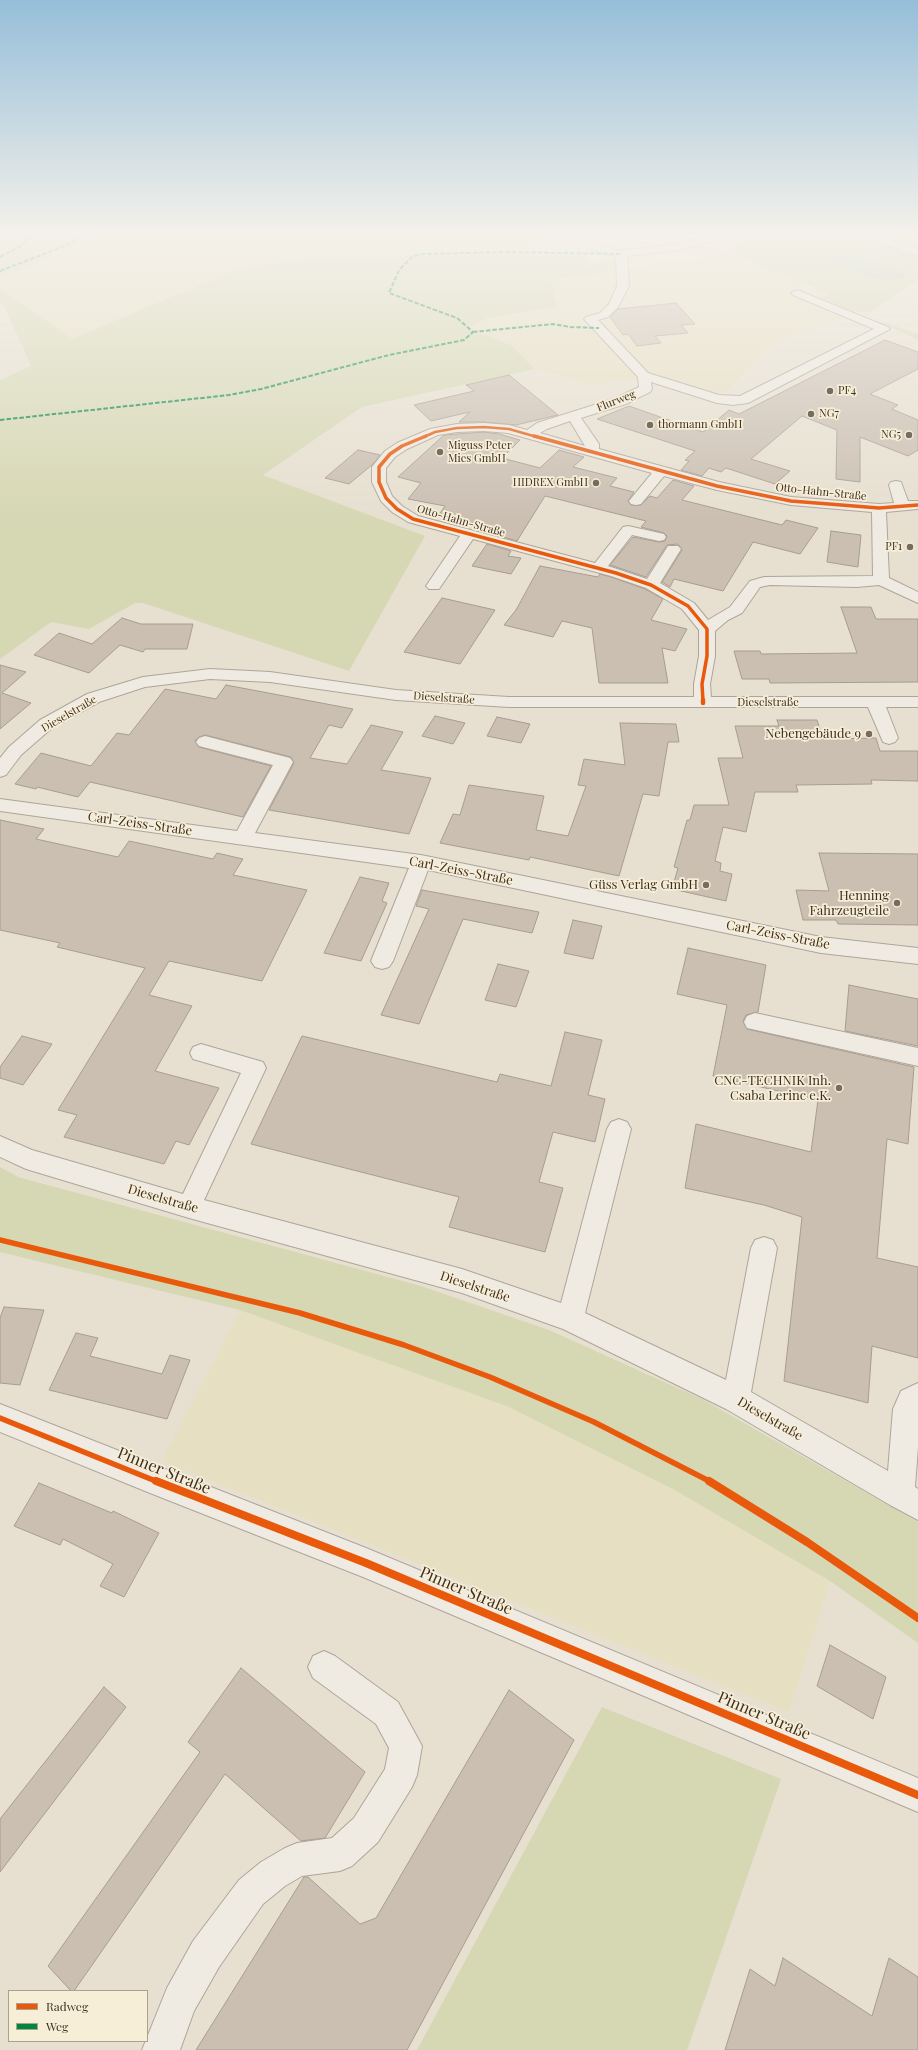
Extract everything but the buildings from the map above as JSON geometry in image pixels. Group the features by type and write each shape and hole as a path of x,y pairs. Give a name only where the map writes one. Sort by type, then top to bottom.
{"street":[{"name":"Flurweg","path":"573,416 621,401 646,389 644,376 598,328"},
{"path":"644,376 717,398 733,401 742,400 884,329 881,328"},
{"path":"530,434 542,426 573,416 592,444 592,450"},
{"name":"Otto-Hahn-Straße","path":"707,629 688,606 651,585 598,568 468,535 413,519 397,509 386,498 378,482 379,467 390,454 402,446 435,432 457,428 484,427 510,429 592,450 717,486 791,501 879,508"},
{"path":"636,501 662,470"},
{"path":"896,485 902,507"},
{"path":"881,580 879,508 918,505"},
{"path":"598,568 628,530 659,537"},
{"path":"434,586 468,535"},
{"path":"651,585 673,549"},
{"path":"703,703 702,684 707,656 707,629 722,617 736,610 755,584 769,580 857,582 881,580 918,598"},
{"name":"Dieselstraße","path":"0,771 15,751 46,724 93,698 142,682 210,674 270,677 396,695 509,702 918,702"},
{"path":"875,702 889,738"},
{"path":"205,742 284,762 243,838"},
{"name":"Carl-Zeiss-Straße","path":"0,805 421,862 821,945 918,956"},
{"path":"382,961 421,862"},
{"path":"756,1022 918,1057"},
{"path":"189,1207 255,1068 201,1053"},
{"path":"570,1319 619,1129"},
{"name":"Dieselstraße","path":"0,1146 26,1159 189,1207 462,1281 570,1319 736,1399 909,1500"},
{"path":"736,1399 764,1248"},
{"path":"909,1500 907,1409 912,1400 918,1396"},
{"name":"Pinner Straße","path":"0,1418 150,1479 366,1563 918,1795"},
{"path":"161,2050 180,2001 206,1954 251,1892 273,1874 297,1860 340,1854 366,1830 400,1775 406,1746 387,1713 324,1667"}],"shaded area":[{"path":"56,328 99,328 72,339"},
{"path":"467,328 816,328 777,342 723,394 684,382 612,381 595,385 535,369 511,345 464,329"},
{"path":"240,1310 509,1407 673,1489 830,1581 789,1712 162,1461"}],"green space":[{"path":"14,328 56,328 72,339 99,328 466,328 511,345 535,369 362,407 263,475 425,536 349,671 143,603 135,603 89,629 51,622 0,659 0,380 31,366"},
{"path":"891,328 900,328 918,334 918,340"},
{"path":"0,1167 18,1177 421,1286 549,1330 702,1399 918,1522 918,1643 830,1581 673,1489 509,1407 240,1310 0,1252"},
{"path":"602,1707 781,1779 687,2050 417,2050"}],"marked path":[{"path":"0,420 229,395 261,389 389,355 464,340 473,332 468,328"},
{"path":"473,332 516,328"},
{"path":"589,328 599,328"}],"cycle path":[{"path":"703,703 702,684 707,656 707,629 688,606 651,585 616,573 413,519 397,509 386,498 379,482 379,467 390,454 402,446 435,432 457,428 484,427 509,429 717,486 791,501 879,508 918,505"},
{"path":"0,1240 300,1313 404,1345 490,1377 594,1422 706,1479 807,1542 918,1618"},
{"path":"0,1418 150,1479 366,1563 918,1795"}],"place":[{"name":"PF4","path":"830,391"},
{"name":"NG7","path":"811,414"},
{"name":"thormann GmbH","path":"650,425"},
{"name":"NG5","path":"909,435"},
{"name":"Miguss Peter Mies GmbH","path":"440,452"},
{"name":"HIDREX GmbH","path":"596,483"},
{"name":"PF1","path":"910,547"},
{"name":"Nebengebäude 9","path":"869,734"},
{"name":"Güss Verlag GmbH","path":"706,885"},
{"name":"Henning Fahrzeugteile","path":"897,903"},
{"name":"CNC-TECHNIK Inh. Csaba Lerinc e.K.","path":"839,1088"}]}
